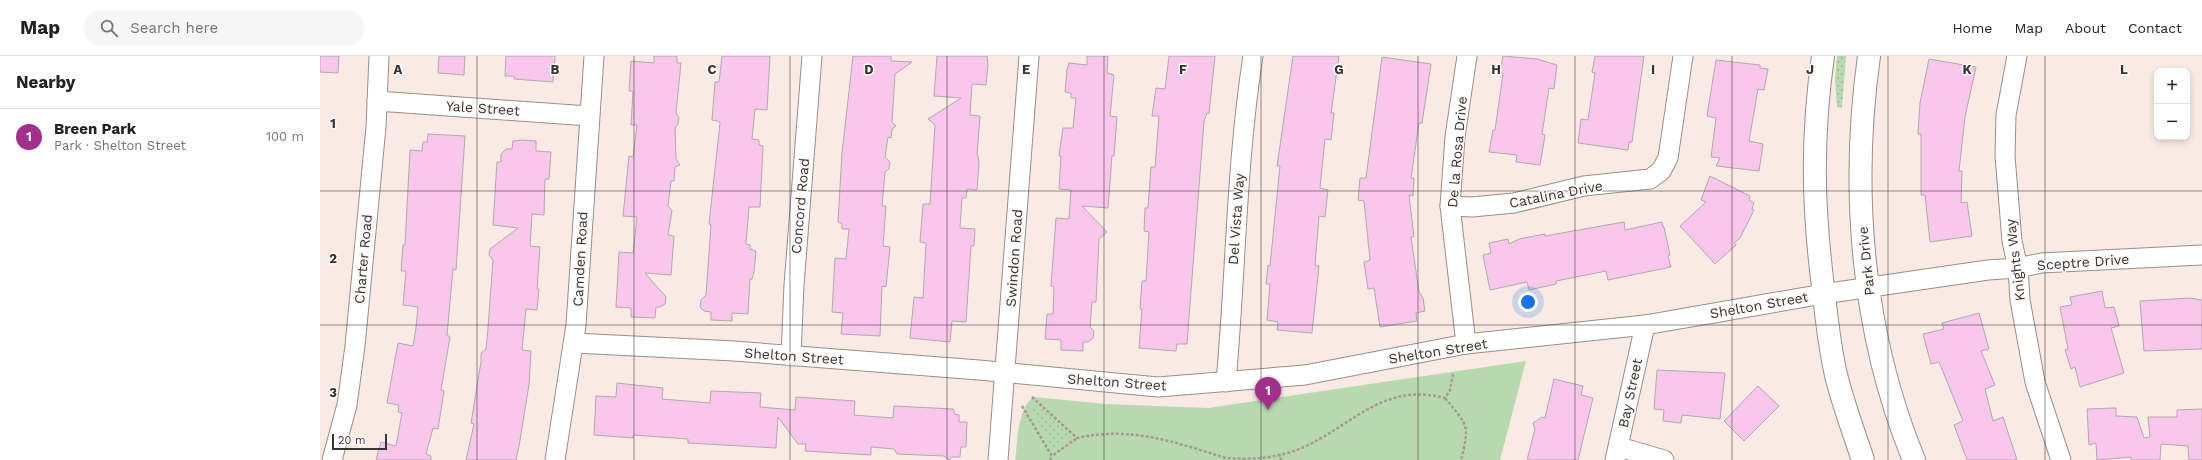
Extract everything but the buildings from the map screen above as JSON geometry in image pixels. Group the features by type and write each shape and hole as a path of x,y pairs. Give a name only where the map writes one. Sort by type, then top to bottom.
{"street":[{"name":"Charter Road","path":"332,460 347,404 354,353 378,101 380,56"},
{"name":"Camden Road","path":"555,460 574,343 594,56"},
{"name":"Concord Road","path":"791,356 794,277 812,56"},
{"name":"Swindon Road","path":"998,460 1029,56"},
{"name":"Del Vista Way","path":"1226,382 1239,171 1246,100 1253,56"},
{"name":"De la Rosa Drive","path":"1466,344 1450,206 1455,137 1467,56"},
{"name":"Catalina Drive","path":"1450,206 1472,207 1514,203 1584,186 1650,179 1661,171 1668,158 1683,56"},
{"path":"1823,56 1818,93 1814,155 1815,224 1827,331 1837,380 1863,460"},
{"name":"Park Drive","path":"1869,56 1863,97 1860,154 1862,219 1868,288 1884,370 1902,429 1914,460"},
{"name":"Knights Way","path":"2017,56 2006,115 2005,156 2012,241 2018,268 2020,300 2035,382 2061,460"},
{"name":"Yale Street","path":"378,101 589,116"},
{"name":"Sceptre Drive","path":"1847,291 1988,270 2018,268 2040,263 2202,255"},
{"name":"Shelton Street","path":"574,343 791,356 1004,372 1158,387 1306,375 1466,344 1645,325 1847,291"},
{"name":"Bay Street","path":"1617,453 1645,325"},
{"path":"1617,453 1664,460"}],"path":[{"path":"1445,398 1450,390 1453,374"},
{"path":"1050,460 1052,456 1077,438 1123,433 1149,436 1228,459 1282,455 1303,447 1371,406 1386,400 1417,394 1445,398 1462,418 1468,430 1461,460"},
{"path":"1032,396 1077,438"},
{"path":"1022,406 1052,456"},
{"path":"1280,460 1282,455"}],"green space":[{"path":"1837,56 1846,56 1842,108 1837,107 1835,79"},
{"path":"1526,361 1500,460 1015,460 1019,425 1029,401 1035,397 1105,404 1208,408"},
{"path":"1034,406 1038,406 1070,434 1069,439 1055,450 1051,447 1032,410"}],"place":[{"name":"Breen Park","path":"1268,410"}]}
